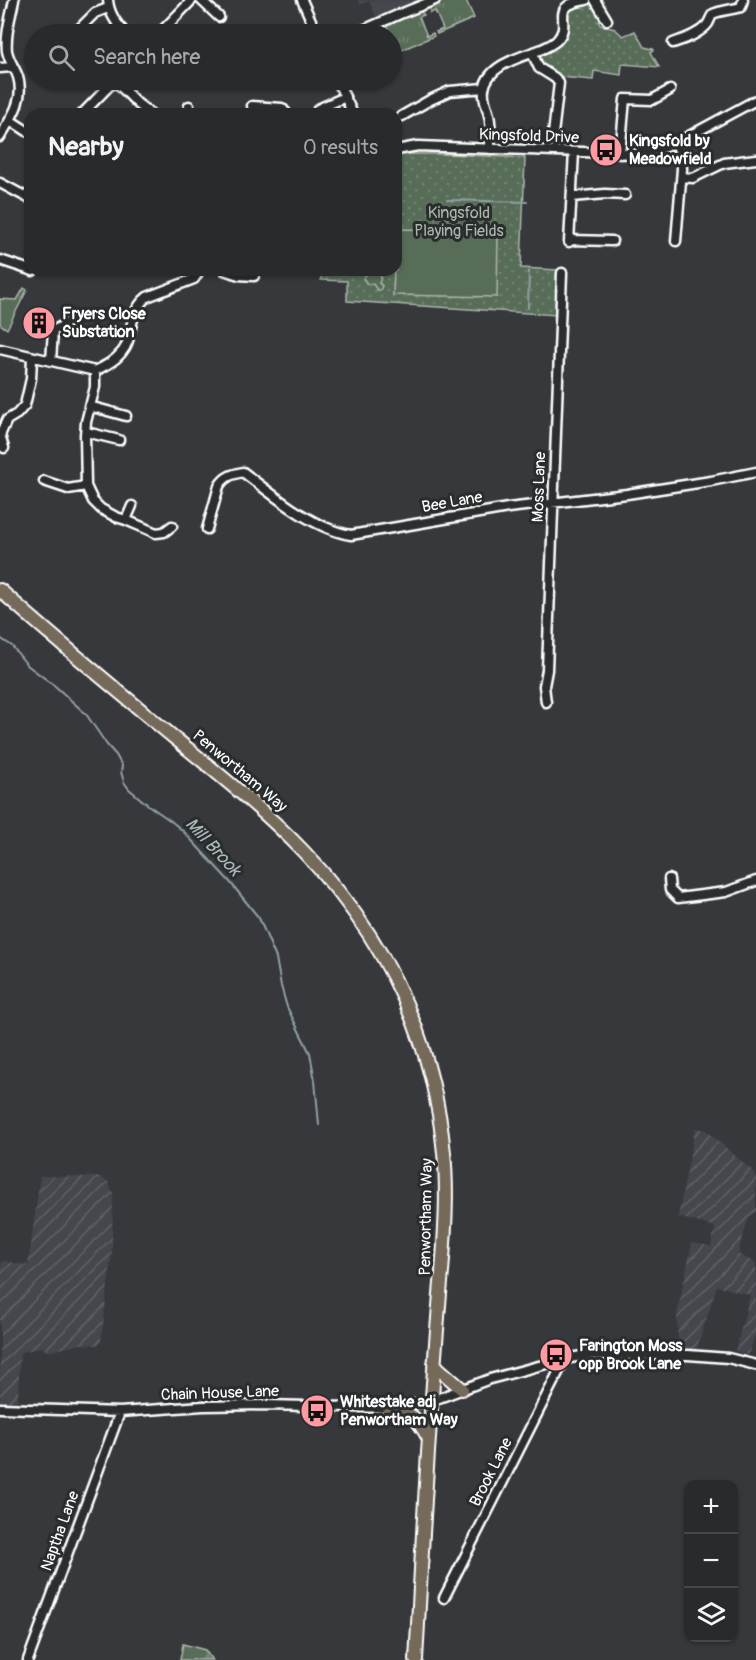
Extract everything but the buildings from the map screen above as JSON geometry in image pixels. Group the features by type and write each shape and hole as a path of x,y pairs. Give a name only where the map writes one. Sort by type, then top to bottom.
{"highway":[{"name":"Penwortham Way","path":"0,591 51,636 266,812 306,853 342,895 383,956 404,996 419,1035 435,1093 444,1155 446,1224 431,1401 416,1660"},
{"path":"434,1363 462,1389"},
{"path":"389,1408 406,1412 418,1420 429,1440"}],"street":[{"path":"0,137 19,103 21,90 7,52 14,0"},
{"path":"169,24 192,0"},
{"path":"201,0 219,17"},
{"path":"302,0 313,24"},
{"path":"377,24 435,0"},
{"path":"490,149 490,122 483,96 487,79 498,68 553,44 560,38 562,12 565,8 572,3 586,0"},
{"path":"595,0 607,20"},
{"path":"742,2 747,13"},
{"path":"673,43 703,29 715,12 741,7 742,2"},
{"path":"84,24 108,4 118,24"},
{"path":"532,53 539,68 559,83 553,134"},
{"path":"0,68 12,67"},
{"path":"402,116 450,92 484,88"},
{"path":"88,108 105,90"},
{"path":"125,90 143,108"},
{"path":"342,90 350,108"},
{"path":"620,154 625,99 652,100 670,90"},
{"path":"322,108 345,97"},
{"name":"Kingsfold Drive","path":"402,149 418,146 636,154 676,143 756,100"},
{"path":"252,106 282,108"},
{"path":"10,120 24,129"},
{"path":"676,143 681,156 682,177 676,240"},
{"path":"574,152 569,241 612,241"},
{"path":"682,177 693,178 724,163 756,159"},
{"path":"0,183 24,196"},
{"path":"572,197 625,195"},
{"path":"0,260 24,268"},
{"name":"Moss Lane","path":"546,702 544,686 547,670 562,273"},
{"path":"0,349 95,371 108,365 124,351 133,318 147,297 194,279 196,276"},
{"path":"51,361 49,329 67,323"},
{"path":"4,448 0,435 7,420 25,405 32,357"},
{"path":"95,371 95,387 89,406 86,432 86,486 93,501 100,509 116,517 156,532 164,532 172,526"},
{"path":"89,406 126,416"},
{"path":"86,432 119,440"},
{"name":"Bee Lane","path":"207,529 223,479 243,472 308,518 340,533 351,535 554,502 711,481 756,472"},
{"path":"44,481 68,489 86,486"},
{"path":"126,520 132,506"},
{"path":"669,879 670,890 678,898 726,892 756,881"},
{"name":"Chain House Lane","path":"0,1408 120,1412 204,1406 266,1405 389,1408 431,1401 475,1384 587,1355 688,1355 728,1358 756,1365"},
{"name":"Brook Lane","path":"444,1598 565,1359"},
{"name":"Naptha Lane","path":"28,1660 120,1412"}],"shaded area":[{"path":"358,0 420,0 376,18 369,1 360,5"},
{"path":"695,1128 706,1130 756,1174 756,1211 749,1217 738,1254 756,1263 756,1334 748,1355 735,1351 750,1295 717,1286 696,1351 678,1349 677,1313 692,1243 711,1246 715,1227 678,1217"},
{"path":"40,1176 101,1177 108,1182 113,1193 112,1253 101,1342 98,1345 81,1344 48,1352 41,1347 20,1353 18,1402 0,1402 0,1273 2,1261 28,1265"}],"green space":[{"path":"443,0 466,0 474,18 437,34 436,32 443,29 435,11 430,13 429,6"},
{"path":"589,2 593,4 602,18 600,25 615,29 623,36 635,31 644,47 654,50 651,52 659,67 622,64 621,75 594,71 593,80 560,77 540,63 538,59 540,55 553,48 564,38 568,13 577,4"},
{"path":"419,10 424,15 419,17 427,36 433,33 434,36 402,50 402,24 386,24"},
{"name":"Kingsfold Playing Fields","path":"445,154 525,158 521,268 558,270 557,315 347,301 347,281 321,280 321,276 402,276 402,155"},
{"path":"402,229 498,231 497,297 393,295 394,276 402,276"},
{"path":"380,276 379,283 382,286 380,290 377,290 373,284 367,284 363,278"},
{"path":"24,288 27,290 7,329 0,324 0,299 17,300"},
{"path":"183,1644 205,1650 212,1660 180,1660"}],"waterway":[{"path":"447,200 527,202"},
{"path":"528,308 529,271"},
{"name":"Mill Brook","path":"0,638 12,646 27,665 86,714 116,755 122,766 124,782 129,789 183,831 230,882 259,918 276,958 287,1007 310,1053 319,1125"}],"place":[{"name":"Kingsfold by Meadowfield","path":"606,150"},
{"name":"Fryers Close Substation","path":"39,323"},
{"name":"Farington Moss opp Brook Lane","path":"556,1355"},
{"name":"Whitestake adj Penwortham Way","path":"317,1411"}]}
